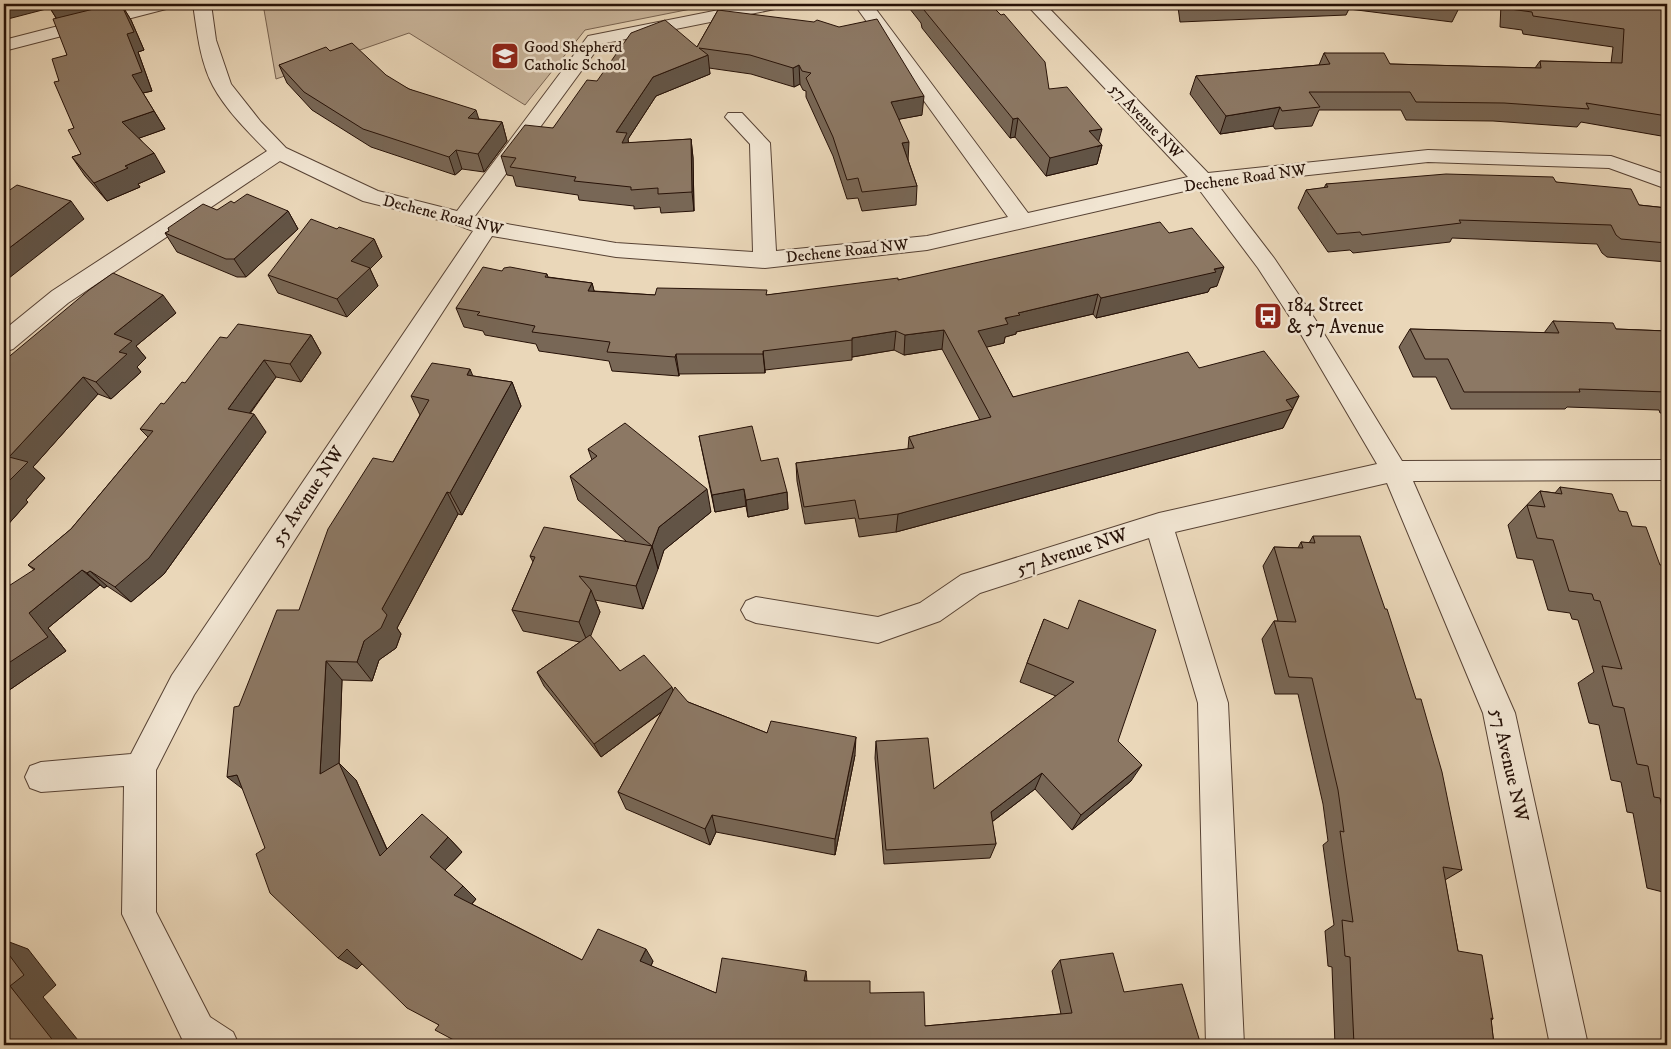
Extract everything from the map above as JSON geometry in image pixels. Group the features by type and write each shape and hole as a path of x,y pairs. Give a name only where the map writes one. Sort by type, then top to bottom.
{"street":[{"path":"4,46 164,4"},
{"name":"Dechene Road NW","path":"202,4 207,40 222,85 254,126 279,152 371,196 474,224 616,250 765,260 927,242 1023,222 1203,180 1428,156 1611,162 1667,182"},
{"name":"55 Avenue NW","path":"140,769 183,685 474,224 595,40 775,4"},
{"path":"863,4 1023,222"},
{"name":"57 Avenue NW","path":"1043,5 1203,180 1266,263 1307,325 1395,471 1499,713 1569,1045"},
{"name":"Dechene Road NW","path":"735,117 760,143 765,260"},
{"path":"4,344 60,297 279,152"},
{"name":"57 Avenue NW","path":"756,610 878,630 930,612 971,584 1159,524 1395,471 1665,474"},
{"path":"1159,524 1213,703 1225,1045"},
{"path":"41,777 140,769 139,914 197,1030 220,1045"}],"shaded area":[{"name":"Good Shepherd Catholic School","path":"263,4 716,4 585,30 525,105 409,33 276,79"}],"building":[{"path":"114,4 121,4 134,32 127,34 142,72 132,75 154,111 122,122 154,153 125,166 128,168 94,183 72,157 81,154 68,130 74,128 54,82 59,81 52,59 67,55 53,19"},
{"path":"921,4 990,4 1001,15 1004,14 1045,62 1049,89 1067,87 1102,129 1089,131 1102,145 1050,158 1018,118 1013,119"},
{"path":"1510,4 1667,4 1667,116 1586,103 1589,109 1504,103 1416,102 1410,92 1309,92 1320,107 1282,111 1280,107 1226,116 1196,76 1330,64 1324,53 1384,53 1390,64 1541,68 1540,61 1622,63 1624,29 1533,16 1532,12 1510,9"},
{"path":"718,10 814,22 817,20 839,27 877,19 924,96 891,102 909,142 902,143 917,186 862,192 858,178 847,180 833,137 806,78 811,73 802,71 799,65 793,68 750,55 699,48 708,55 653,77 616,132 627,133 622,143 691,139 692,192 658,194 658,188 631,190 631,187 574,181 576,177 510,167 516,158 501,156 525,125 553,128 587,80 597,81 631,33 665,20 697,47"},
{"path":"352,43 386,75 409,89 476,110 468,118 502,122 478,154 456,150 449,157 363,129 304,92 279,65 326,47 330,51"},
{"path":"1446,174 1553,177 1556,182 1631,189 1639,205 1667,208 1667,243 1621,239 1616,235 1611,225 1459,220 1461,223 1362,235 1360,232 1337,234 1306,190 1328,187 1326,184"},
{"path":"17,185 71,201 4,252 4,194"},
{"path":"247,194 288,211 234,259 226,259 165,233 169,231 168,228 203,204 217,210 231,201 234,203"},
{"path":"311,219 337,229 339,227 374,239 351,261 370,268 337,299 268,275"},
{"path":"1160,222 1169,233 1192,228 1224,267 1214,269 1216,272 1101,298 1098,294 1018,313 1020,315 1005,318 1008,324 978,331 1013,397 1188,352 1199,368 1264,351 1299,396 1286,400 1293,409 898,514 859,519 855,500 804,507 796,463 914,448 909,437 991,417 944,330 905,335 896,331 852,338 852,340 763,351 763,354 676,354 675,357 607,352 610,342 532,332 535,326 477,315 480,312 456,308 483,267 502,271 504,268 510,267 547,274 545,277 592,283 588,291 655,295 657,288 767,290 766,295 898,278 898,280"},
{"path":"113,273 163,295 114,334 132,341 119,352 127,354 96,382 83,377 9,457 28,462 6,484 10,485 4,492 4,362 89,290"},
{"path":"1553,321 1613,323 1616,329 1667,331 1667,392 1579,389 1580,392 1464,392 1448,359 1425,359 1410,329 1559,333"},
{"path":"238,324 311,335 290,364 264,360 228,409 254,414 149,558 115,587 90,571 87,573 82,570 29,613 48,637 4,666 4,589 35,569 28,565 71,529 153,431 140,429 161,403 164,404 182,382 185,383 220,337 227,338"},
{"path":"432,363 470,369 467,375 512,382 450,493 447,492 382,609 387,615 381,628 364,641 357,662 326,661 320,774 339,763 380,856 422,814 448,837 430,857 463,886 454,895 582,960 598,929 646,949 640,961 716,993 722,958 806,971 804,981 870,981 870,993 924,992 925,1026 1072,1013 1060,960 1113,953 1124,992 1182,984 1201,1045 463,1045 435,1030 439,1025 407,1008 347,949 338,958 270,893 256,854 265,848 237,775 227,777 234,707 239,706 277,610 299,610 328,529 373,458 393,462 429,400 411,396"},
{"path":"625,423 707,489 659,527 652,546 570,476 597,456 588,449"},
{"path":"752,426 761,461 778,458 787,492 746,500 744,489 712,495 699,436"},
{"path":"1560,487 1612,494 1619,511 1627,512 1632,526 1646,527 1660,565 1665,565 1667,572 1667,833 1660,798 1654,797 1648,766 1637,764 1624,708 1613,706 1602,666 1622,669 1600,601 1594,600 1592,594 1569,591 1553,540 1537,538 1527,505 1545,507 1540,491 1562,494"},
{"path":"544,527 652,546 636,586 579,576 591,590 579,622 512,610 535,557 530,556"},
{"path":"1313,536 1360,536 1385,609 1387,609 1416,699 1421,699 1442,772 1462,870 1443,867 1458,951 1482,955 1493,1019 1491,1018 1494,1045 1354,1045 1350,957 1345,956 1342,920 1353,922 1340,831 1344,832 1338,790 1312,678 1289,677 1274,621 1296,622 1274,547 1303,548 1301,542 1315,543"},
{"path":"1079,600 1156,630 1118,741 1142,765 1081,815 1042,773 991,812 996,844 886,850 876,741 928,738 934,789 1074,682 1027,663 1044,619 1068,629"},
{"path":"590,635 620,671 644,655 672,687 594,744 537,672"},
{"path":"675,687 688,702 767,733 771,721 856,737 835,839 712,815 705,829 618,792"},
{"path":"4,948 24,975 10,986 55,1043 53,1045 4,1045"}],"place":[{"name":"Good Shepherd Catholic School","path":"505,56"},
{"name":"184 Street & 57 Avenue","path":"1268,316"}]}
